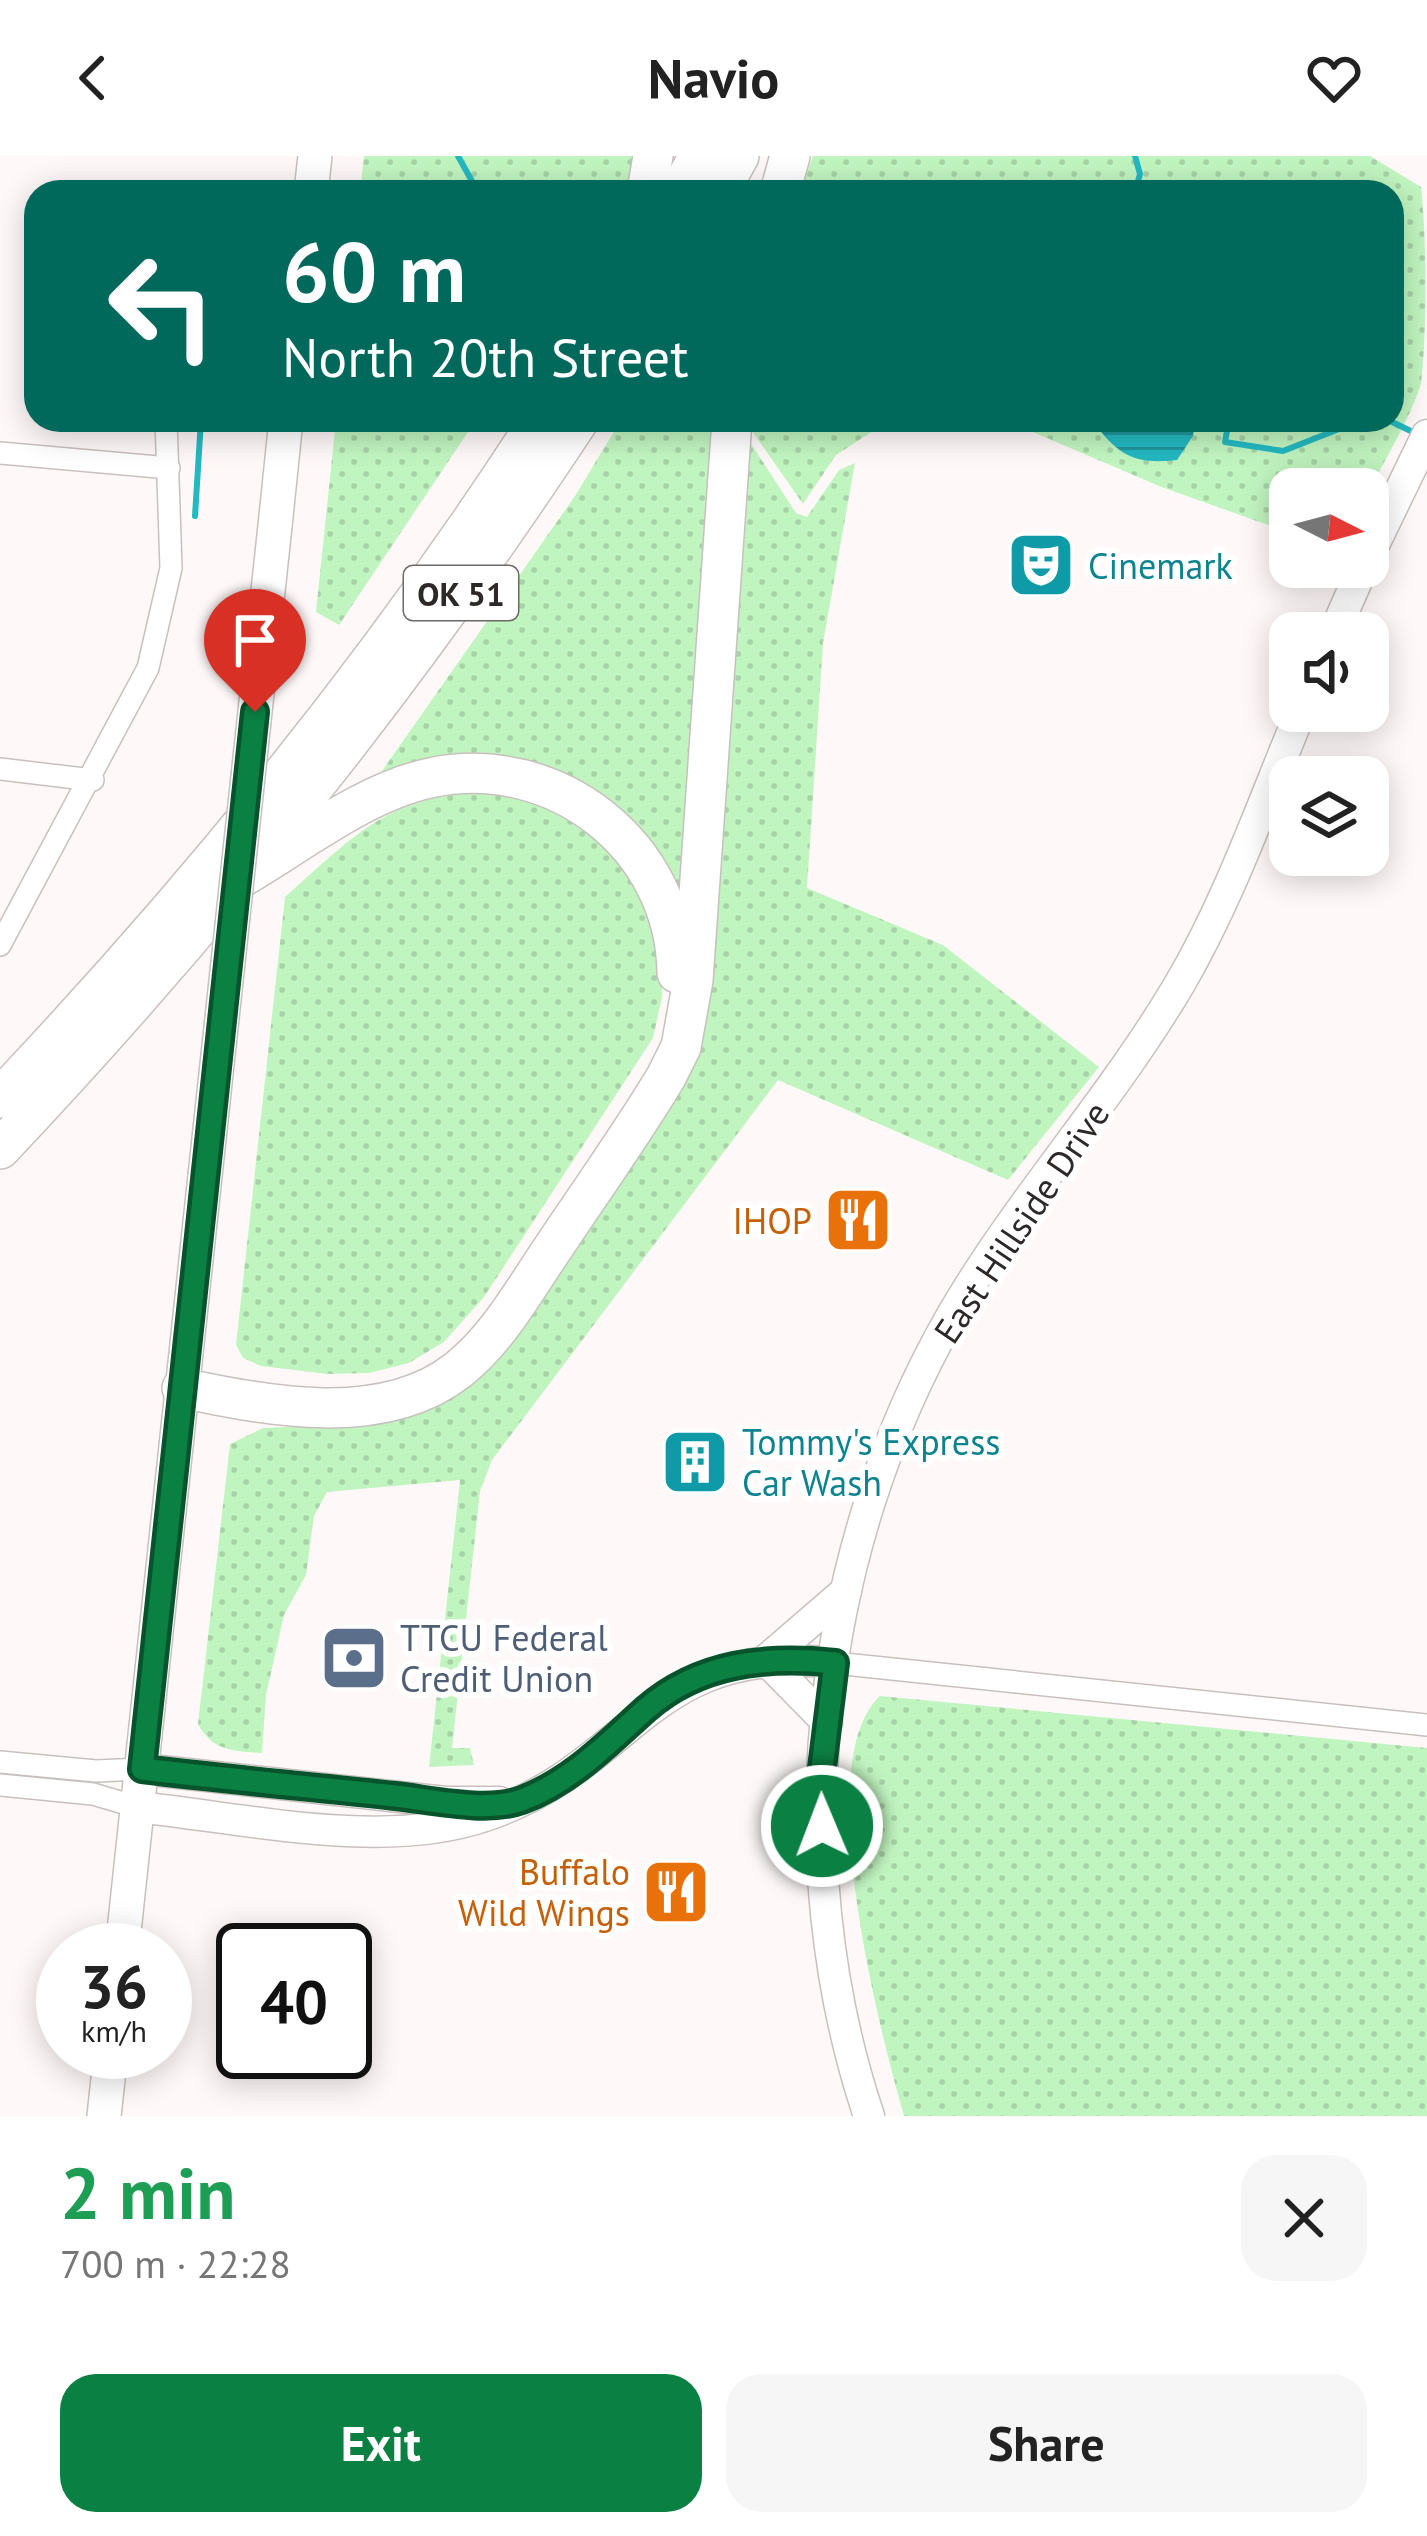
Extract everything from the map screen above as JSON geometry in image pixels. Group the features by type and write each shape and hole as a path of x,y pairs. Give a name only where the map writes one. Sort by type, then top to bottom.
{"highway":[{"name":"OK 51","path":"0,1098 136,950 335,707 530,432"},
{"name":"OK 51","path":"0,1149 242,877 445,616 571,432"},
{"path":"182,1388 295,1404 368,1406 414,1394 457,1371 498,1328 666,1077 680,1047 693,980 731,432"},
{"path":"182,1388 227,1381 319,1393 370,1391 445,1361 491,1311 644,1088 674,1013 674,940 652,877 606,821 546,786 483,774 429,778 375,800 242,877"}],"main road":[{"path":"125,1923 285,432"},
{"path":"104,2116 108,2079"}],"street":[{"path":"0,945 93,779 148,668 171,568 167,432"},
{"path":"1389,512 1427,435"},
{"path":"0,453 169,468"},
{"name":"East Hillside Drive","path":"869,2116 831,1951 820,1784 846,1591 877,1472 952,1316 1182,980 1292,732"},
{"path":"0,769 93,779"},
{"path":"766,1660 784,1639 846,1591"},
{"path":"766,1660 827,1722"},
{"path":"0,1785 93,1794 137,1808 412,1833 464,1822 518,1802 590,1760 650,1706 684,1684 718,1669 766,1660 835,1663 1427,1725"},
{"path":"0,1762 96,1772 142,1769 446,1802 518,1802"}],"green space":[{"path":"364,156 636,156 631,180 361,180"},
{"path":"813,156 1370,156 1421,187 1426,286 1421,384 1404,424 1404,180 804,180"},
{"path":"335,432 468,432 339,625 316,612"},
{"path":"614,432 724,432 691,917 596,800 377,778 575,496"},
{"path":"753,432 871,432 836,455 803,504"},
{"path":"1033,432 1400,432 1381,468 1269,468 1269,525 1159,486"},
{"path":"748,439 796,513 807,517 839,470 855,463 823,643 807,888 943,945 1099,1067 1008,1180 778,1080 492,1460 480,1491 452,1748 470,1748 474,1765 429,1767 460,1480 327,1492 314,1516 306,1575 284,1615 266,1695 262,1753 224,1748 210,1740 198,1724 230,1444 263,1428 387,1422 458,1387 676,1094"},
{"path":"510,789 608,836 663,939 662,997 653,1038 484,1297 444,1342 409,1363 369,1373 327,1374 261,1366 243,1358 236,1345 285,897 385,817 436,798"},
{"path":"880,1696 1427,1748 1427,2116 904,2116 867,1963 850,1835 850,1777 860,1729"}],"water":[{"path":"1102,432 1194,432 1177,460 1152,461 1115,447"}],"waterway":[{"path":"458,156 471,180"},
{"path":"1135,156 1138,180"},
{"path":"1404,428 1417,434"},
{"path":"195,516 200,432"},
{"path":"1227,432 1225,442 1283,451 1331,432"}],"place":[{"name":"Cinemark","path":"1041,565"},
{"name":"IHOP","path":"858,1220"},
{"name":"Tommy's Express Car Wash","path":"695,1462"},
{"name":"TTCU Federal Credit Union","path":"354,1658"},
{"name":"Buffalo Wild Wings","path":"676,1892"}],"route":[{"path":"255,712 142,1769 446,1802 518,1802 590,1760 650,1706 684,1684 740,1663 801,1659 835,1663 820,1784 822,1826"}]}
